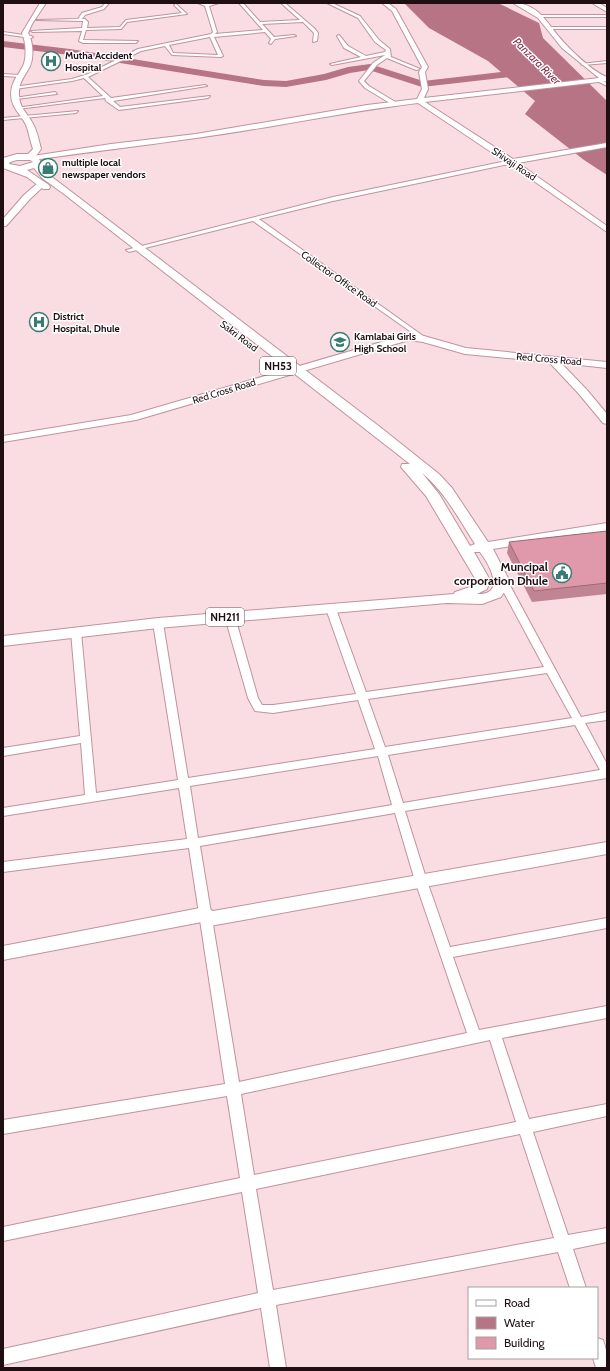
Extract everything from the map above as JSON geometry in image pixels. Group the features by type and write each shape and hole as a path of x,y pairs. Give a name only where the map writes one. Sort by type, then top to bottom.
{"main road":[{"path":"30,37 25,34 29,24 43,3"},
{"path":"49,3 38,20 30,37 27,65 15,88 18,108 37,149 33,159 38,170 134,248"},
{"path":"9,164 23,148"},
{"path":"9,164 33,159"},
{"name":"Sakri Road","path":"9,164 39,182 134,248 291,371 419,478 444,513 466,550"},
{"path":"291,371 376,430 434,478 447,491 484,547 502,578 501,586 496,594 482,598 447,598"},
{"path":"466,550 607,528"},
{"name":"NH211","path":"3,641 158,623 447,598 478,590 482,586 482,580 479,572 466,550"}],"street":[{"path":"80,20 83,14 103,8 108,3"},
{"path":"200,3 207,5 217,3"},
{"path":"241,3 272,38"},
{"path":"283,3 314,30 316,33 315,41"},
{"path":"329,3 359,17 377,41 386,47 387,54 394,61 421,73"},
{"path":"377,3 385,9 392,19 410,53"},
{"path":"385,3 394,10 415,47 425,67 421,73"},
{"path":"516,3 540,16 553,34 602,81"},
{"path":"595,3 607,10"},
{"path":"3,33 30,37 84,30 121,28 126,21 185,14 176,5"},
{"path":"206,37 215,32 207,5"},
{"path":"540,16 607,16"},
{"path":"38,20 80,20 86,22 80,41 83,42 136,42"},
{"path":"259,23 303,21"},
{"path":"549,28 607,28"},
{"path":"15,88 86,76 108,67 140,50 166,44 212,36 266,31"},
{"path":"166,44 172,54 221,56 212,36"},
{"path":"272,38 294,36"},
{"path":"339,36 346,47 376,63"},
{"path":"271,43 272,38"},
{"path":"332,64 387,54"},
{"path":"387,54 361,79 361,82 395,104"},
{"path":"413,60 421,73 425,88 419,101"},
{"path":"583,64 607,62"},
{"path":"3,76 20,76"},
{"path":"86,76 117,109 121,110 208,97"},
{"path":"33,159 111,146 196,136 350,109 602,81"},
{"path":"18,108 205,86"},
{"path":"16,98 55,93"},
{"name":"Shivaji Road","path":"419,101 511,162 607,230"},
{"path":"3,119 22,119 76,112"},
{"path":"134,248 333,199 521,160 607,145"},
{"path":"23,189 39,182"},
{"path":"3,224 39,182"},
{"name":"Collector Office Road","path":"255,219 424,339"},
{"name":"Red Cross Road","path":"3,439 132,418 405,337 416,337 465,351 607,365"},
{"path":"551,359 583,392 607,421"},
{"path":"3,867 194,842 607,773 502,578"},
{"path":"331,609 382,753 421,881 475,1037"},
{"path":"230,617 253,698 259,708 273,710 551,669"},
{"path":"158,623 278,1368"},
{"path":"76,632 91,798"},
{"path":"3,812 382,753 607,716"},
{"path":"3,752 86,739"},
{"path":"205,914 210,919 607,848"},
{"path":"3,953 205,914"},
{"path":"446,953 607,923"},
{"path":"3,1127 233,1089 494,1033 607,1012"},
{"path":"494,1033 578,1287"},
{"path":"3,1234 607,1110"},
{"path":"3,1357 267,1300 607,1235"},
{"path":"598,1349 604,1368"}],"water":[{"name":"Panzara River","path":"404,3 498,3 539,23 543,38 607,101 607,175 584,160 525,114 535,101 488,61 429,28"}],"building":[{"name":"Muncipal corporation Dhule","path":"607,531 607,583 534,591 509,542"}],"waterway":[{"name":"Panzara River","path":"3,44 70,52 264,83 286,84 326,77 348,70 370,67 422,84 536,71"}],"place":[{"name":"Mutha Accident Hospital","path":"51,61"},
{"name":"multiple local newspaper vendors","path":"48,168"},
{"name":"District Hospital, Dhule","path":"39,322"},
{"name":"Kamlabai Girls High School","path":"340,342"},
{"name":"Muncipal corporation Dhule","path":"562,573"}]}
